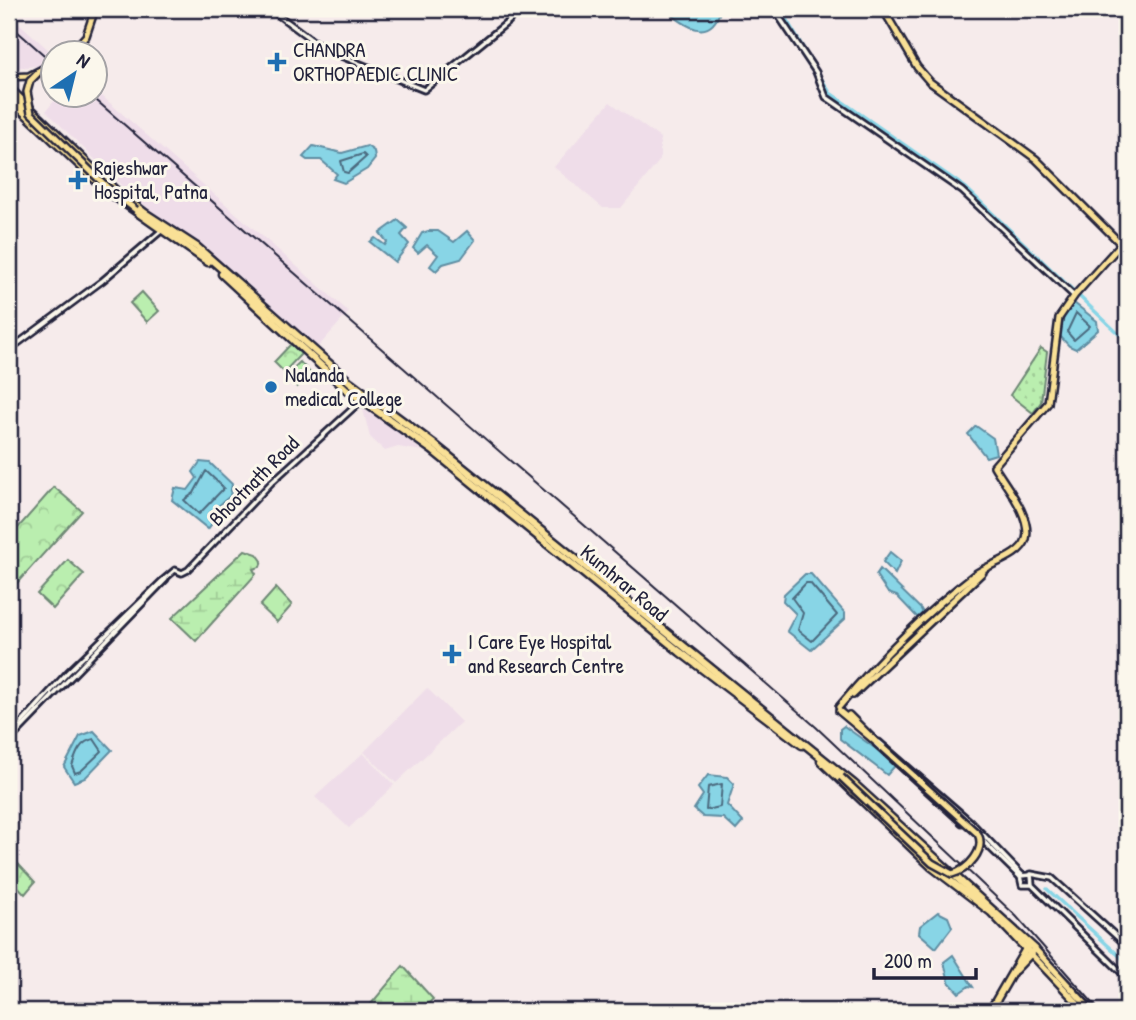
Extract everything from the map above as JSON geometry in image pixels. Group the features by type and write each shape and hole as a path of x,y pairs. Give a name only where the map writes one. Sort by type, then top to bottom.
{"highway":[{"path":"9,93 140,213 196,249"},
{"name":"Kumhrar Road","path":"140,213 196,249 350,382 836,773 924,859 958,880 1030,949"},
{"name":"Kumhrar Road","path":"196,249 361,401 481,486"},
{"path":"990,1011 1030,949"}],"main road":[{"path":"84,38 95,9"},
{"path":"836,773 932,863 952,874 960,872 979,850 981,841 978,834 840,709 985,570 1017,551 1026,541 1027,527 1023,515 994,466 1048,403 1059,318 1076,293 1121,244 1037,159 930,82 917,67 883,9"},
{"path":"9,77 38,73"},
{"path":"31,113 26,92 30,81 38,73"},
{"path":"9,93 109,189 140,213"},
{"path":"1030,949 1085,1011"},
{"path":"1030,949 1091,1011"}],"street":[{"path":"270,9 324,49 424,90 509,21 516,9"},
{"path":"774,9 816,72 826,97 962,191 1076,293"},
{"path":"9,350 102,281 163,229"},
{"name":"Bhootnath Road","path":"9,739 68,672 169,574 175,569 183,573 188,570 272,482 361,401"},
{"path":"880,745 1021,876"},
{"path":"880,745 971,822 1021,876 1021,886 1032,885 1127,978"},
{"path":"1021,876 1029,874 1052,878 1127,946"},
{"path":"1029,874 1033,878 1032,885"}],"shaded area":[{"path":"9,14 38,40 38,66 9,68"},
{"path":"108,101 349,312 318,347 234,272 132,196 46,111 48,108 108,108"},
{"path":"610,102 660,138 660,160 621,208 603,208 554,167"},
{"path":"363,409 422,451 398,447 385,451 370,437"},
{"path":"427,688 461,722 396,783 364,752"},
{"path":"363,753 394,785 349,828 315,797"}],"green space":[{"path":"142,292 159,311 147,322 130,303"},
{"path":"291,344 301,354 284,372 274,362"},
{"path":"1041,348 1047,352 1041,402 1033,413 1010,395"},
{"path":"300,362 311,374 297,387 286,375"},
{"path":"54,487 82,511 9,592 9,538"},
{"path":"245,550 257,554 262,561 260,567 253,569 256,574 196,641 172,618"},
{"path":"68,560 84,574 53,609 37,594"},
{"path":"276,588 292,605 277,622 260,606"},
{"path":"9,854 35,882 25,894 9,877"},
{"path":"403,966 433,999 421,1011 365,1011"}],"water":[{"path":"664,9 721,9 710,27 703,29 687,25"},
{"path":"313,146 342,153 367,146 374,151 375,159 367,169 344,183 333,179 337,174 321,160 307,160 303,157"},
{"path":"398,220 407,228 401,235 409,244 395,262 370,242 375,238 385,245 387,242 380,233"},
{"path":"438,231 454,242 467,231 475,240 461,259 443,264 436,271 430,266 438,255 427,245 418,253 413,248 422,233"},
{"path":"1074,303 1097,321 1098,330 1076,349 1069,346 1059,335 1065,314"},
{"path":"976,426 993,438 996,454 986,457 968,434"},
{"path":"200,462 210,463 232,484 230,496 210,513 215,519 208,529 172,500 175,488 188,490 197,478 193,472"},
{"path":"890,552 901,561 895,574 883,562"},
{"path":"880,569 921,609 923,613 918,618 897,596 888,593 876,575"},
{"path":"805,574 811,574 845,613 845,619 811,650 787,631 796,614 783,601 784,594"},
{"path":"844,726 893,761 894,767 887,775 840,739 840,729"},
{"path":"94,731 112,750 85,778 74,782 64,767 80,736"},
{"path":"708,775 727,777 734,784 727,805 743,822 736,830 723,818 703,817 694,809 703,795 698,788"},
{"path":"938,912 948,917 952,927 936,948 919,933 920,926"},
{"path":"953,955 973,987 969,986 959,993 949,982 944,962"}],"waterway":[{"path":"780,9 830,93 966,188 1127,342"},
{"path":"1047,889 1127,963"}],"railway":[{"path":"9,24 38,50"},
{"path":"105,108 816,727 1016,916 1100,1011"}],"place":[{"name":"CHANDRA ORTHOPAEDIC CLINIC","path":"277,62"},
{"name":"Rajeshwar Hospital, Patna","path":"78,180"},
{"name":"Nalanda medical College","path":"271,387"},
{"name":"I Care Eye Hospital and Research Centre","path":"452,654"}]}
